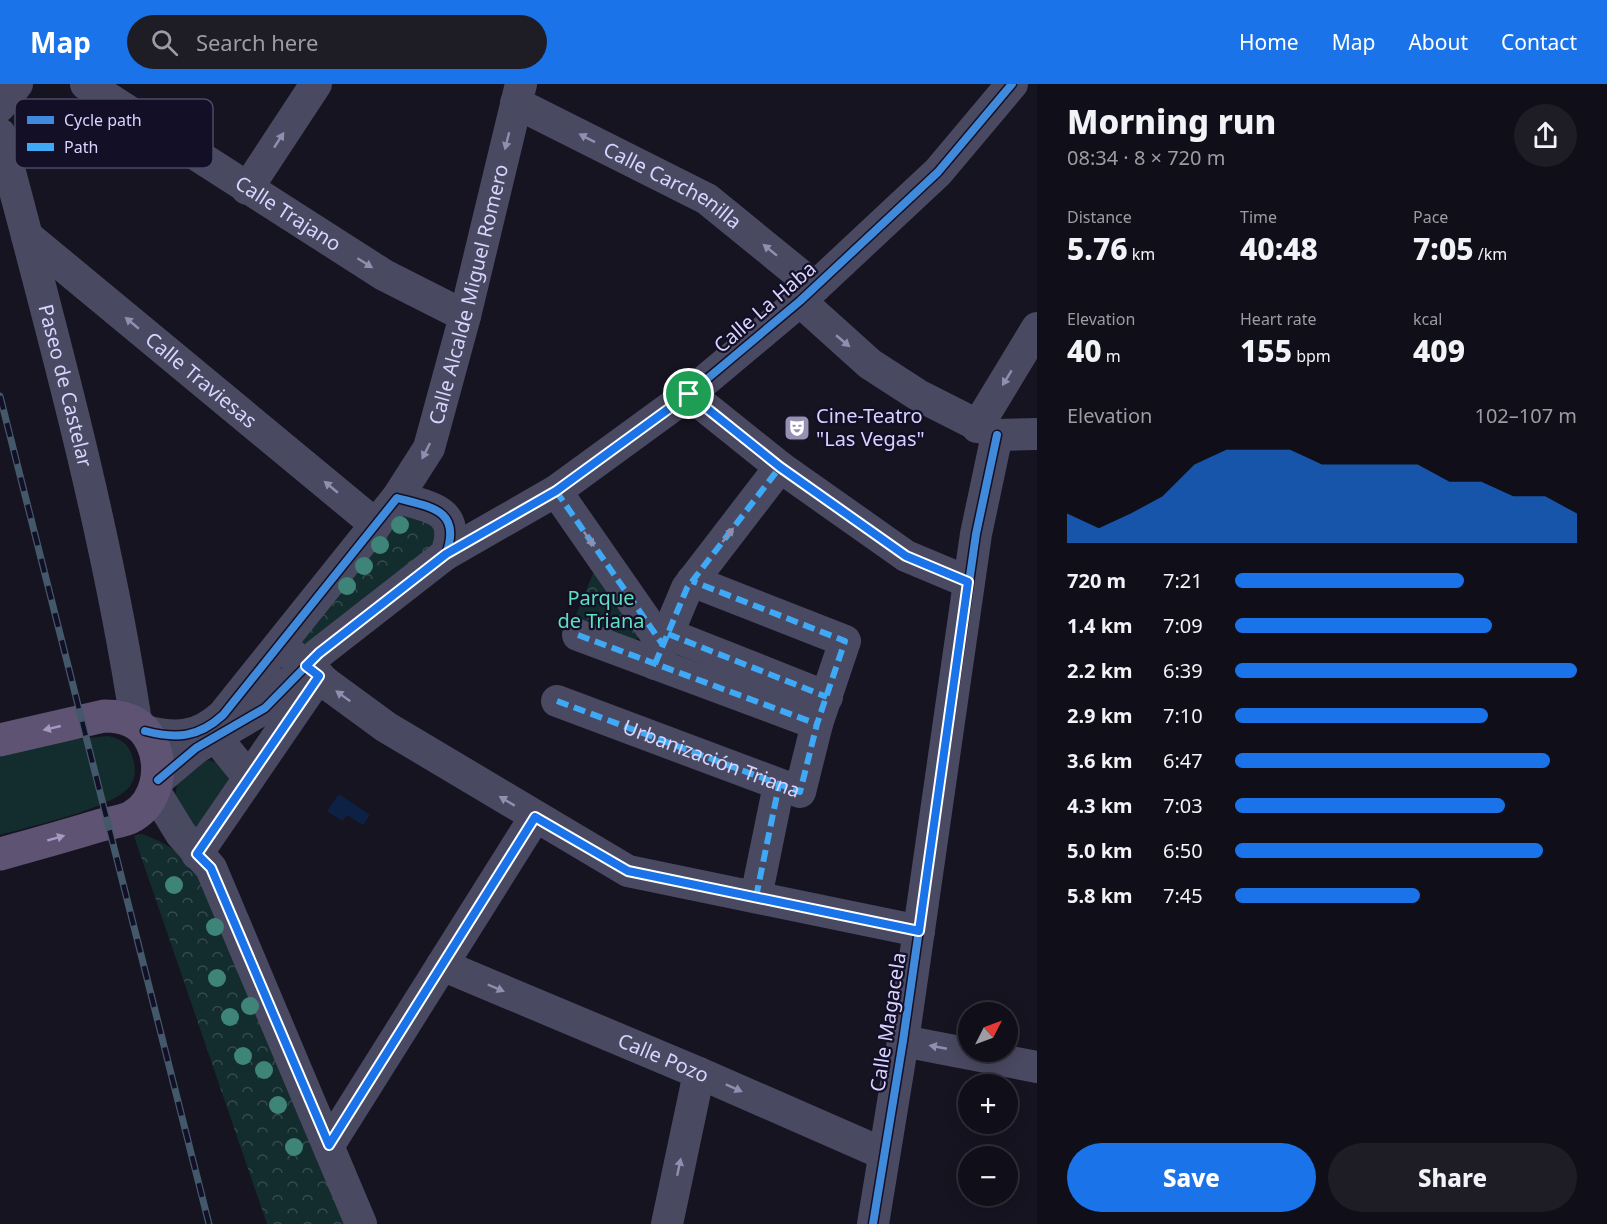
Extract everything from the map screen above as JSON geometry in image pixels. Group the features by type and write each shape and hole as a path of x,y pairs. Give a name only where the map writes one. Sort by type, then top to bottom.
{"main road":[{"path":"0,740 104,716 120,716 140,726 152,742 158,763 156,785 133,816 0,854"}],"street":[{"path":"5,84 11,84"},
{"path":"0,106 16,84"},
{"name":"Calle Trajano","path":"86,84 109,99"},
{"path":"248,189 316,84"},
{"name":"Calle La Haba","path":"312,671 319,653 446,554 556,491 689,394 808,294 938,172 1012,84"},
{"name":"Calle Carchenilla","path":"519,93 707,199 808,294 870,364 918,394 987,431"},
{"name":"Calle Alcalde Miguel Romero","path":"140,726 170,737 188,736 210,728 223,716 397,498 429,448 465,316 519,93"},
{"name":"Paseo de Castelar","path":"0,134 27,236 123,638 140,726"},
{"name":"Calle Trajano","path":"213,166 384,275 465,316"},
{"name":"Calle Traviesas","path":"27,236 376,525"},
{"name":"Calle Magacela","path":"873,1224 919,931 987,431 1037,328"},
{"path":"689,394 780,467 906,556 968,582"},
{"path":"987,431 1037,434"},
{"path":"662,648 692,581 780,467"},
{"path":"556,491 662,648"},
{"path":"397,498 432,508 447,518 452,537 446,554"},
{"name":"Urbanización Triana","path":"557,701 800,792 822,711 845,641 692,581"},
{"path":"578,635 662,648 822,711"},
{"name":"Paseo de Castelar","path":"104,716 118,698 123,638"},
{"path":"280,644 386,727 628,871 919,931"},
{"path":"312,671 265,708 196,748 156,785 189,844 211,868 329,1145 360,1224"},
{"path":"189,844 249,778 312,671"},
{"path":"215,736 249,778"},
{"path":"756,897 779,785"},
{"path":"133,816 189,844"},
{"path":"329,1145 535,817"},
{"name":"Calle Pozo","path":"442,965 884,1154"},
{"path":"903,1041 1037,1067"},
{"path":"667,1224 699,1073"}],"green space":[{"path":"397,498 452,536 319,653 280,644"},
{"name":"Parque de Triana","path":"596,566 643,627 633,647 574,620"},
{"path":"108,736 124,743 129,750 135,773 130,786 121,794 90,809 0,835 0,755 57,741"},
{"path":"203,760 221,765 236,779 197,840 175,796 178,780"},
{"path":"142,834 171,848 197,869 347,1224 267,1224 134,836"}],"water":[{"path":"339,794 370,815 363,825 347,815 342,821 327,811"}],"railway":[{"path":"0,396 209,1224"}],"marked path":[{"path":"655,664 687,588 780,467"},
{"path":"556,491 663,645"},
{"path":"557,701 800,792 817,724 845,641 692,581"},
{"path":"668,634 827,697"},
{"path":"578,635 817,724"},
{"path":"197,854 319,676"},
{"path":"756,897 779,785"}],"cycle path":[{"path":"446,554 556,491 689,394 800,301 938,172 1012,84"},
{"path":"873,1224 903,1041 976,534 997,435"},
{"path":"145,731 177,736 186,735 205,728 223,715 397,498 432,508 446,519 450,528 446,554 319,653 265,708 196,748 158,780"}],"place":[{"name":"Cine-Teatro \"Las Vegas\"","path":"797,428"}],"route":[{"path":"689,394 780,467 906,556 968,582 919,931 628,871 535,817 329,1145 211,868 197,854 319,676 306,666 319,653 446,554 556,491 689,394"}]}
